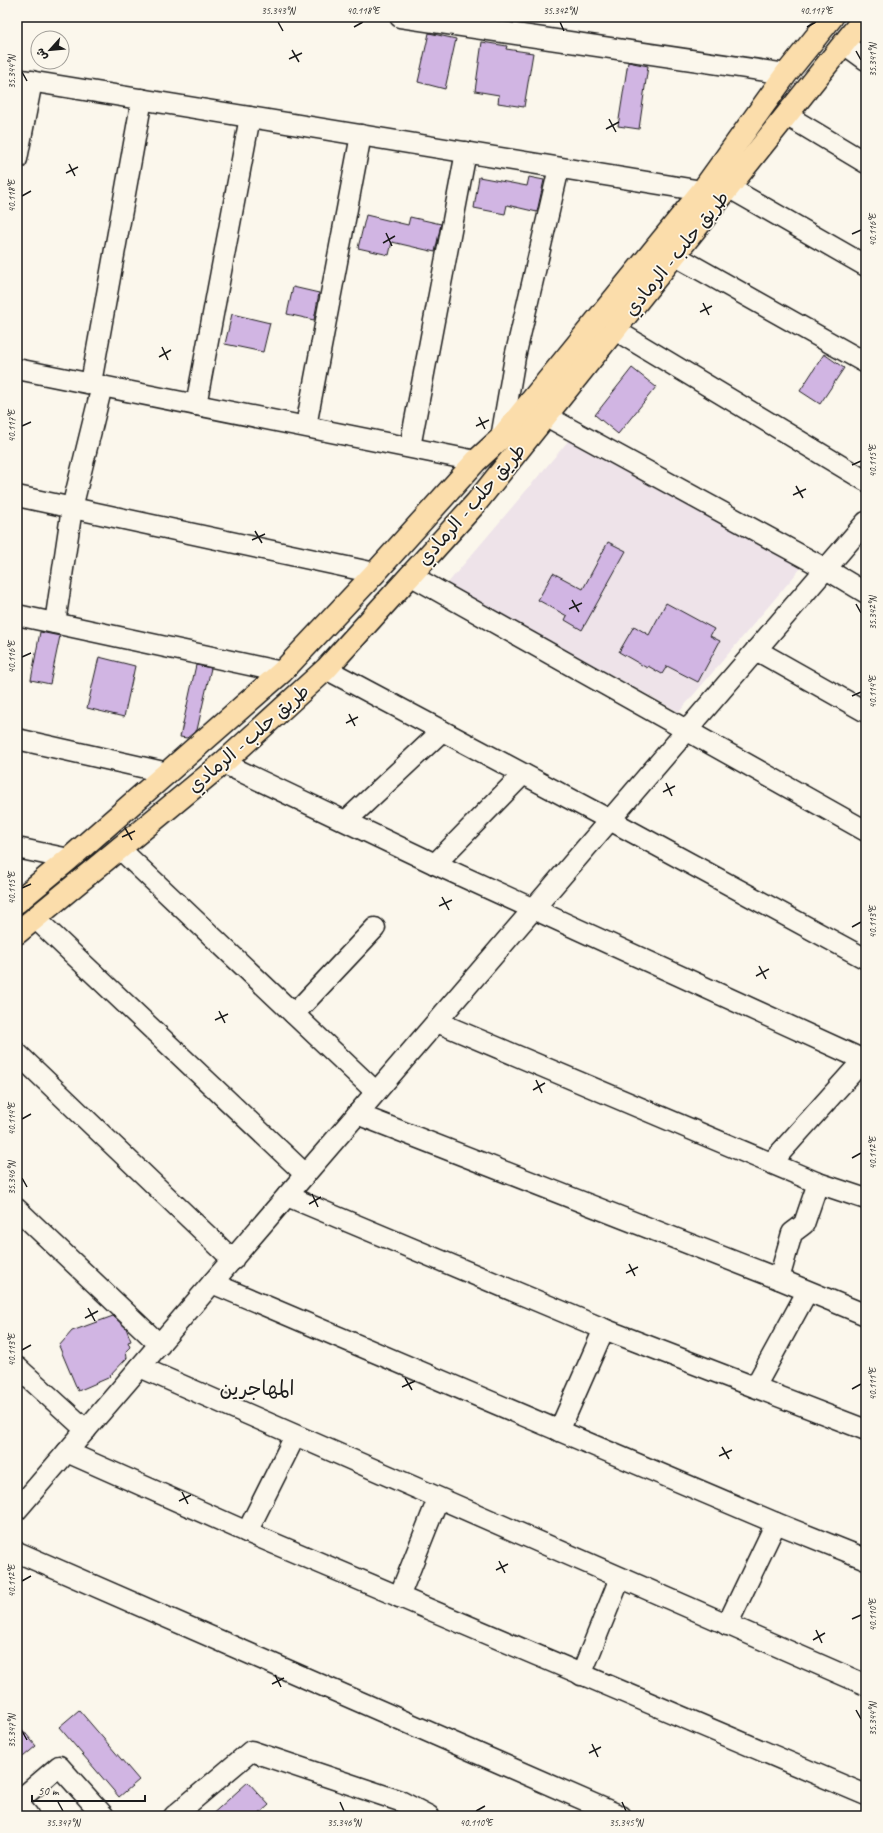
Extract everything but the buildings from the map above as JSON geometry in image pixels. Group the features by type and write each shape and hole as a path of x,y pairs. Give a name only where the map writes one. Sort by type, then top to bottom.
{"highway":[{"name":"طريق حلب - الرمادي","path":"17,902 69,859 282,672 375,573 476,461 501,438 702,191 786,74 832,17"},
{"name":"طريق حلب - الرمادي","path":"17,933 222,763 326,669 476,503 865,17"}],"street":[{"path":"400,17 786,74"},
{"path":"844,44 866,60"},
{"path":"17,158 24,80 702,191"},
{"path":"56,623 72,508 96,385 142,99"},
{"path":"786,116 866,163"},
{"path":"196,405 250,117"},
{"path":"306,426 362,135"},
{"path":"410,448 466,152"},
{"path":"501,438 515,357 560,168"},
{"path":"728,188 866,266"},
{"path":"674,255 866,363"},
{"path":"615,330 866,481"},
{"path":"17,369 476,461"},
{"path":"546,416 826,569 866,593"},
{"path":"17,496 375,573"},
{"path":"17,1510 866,522"},
{"path":"410,575 687,729 866,831"},
{"path":"17,614 282,672"},
{"path":"756,650 866,712"},
{"path":"326,669 610,820 866,959"},
{"path":"346,821 442,731"},
{"path":"17,739 168,773"},
{"path":"222,763 435,864 865,1059 772,1162"},
{"path":"435,864 523,774"},
{"path":"17,848 69,859"},
{"path":"119,848 376,1092"},
{"path":"34,918 305,1174"},
{"path":"294,1014 375,928"},
{"path":"437,1022 772,1162 818,1183 866,1199"},
{"path":"17,1053 233,1260"},
{"path":"357,1114 779,1279 807,1292 866,1315"},
{"path":"779,1279 792,1233 804,1224 818,1183"},
{"path":"287,1196 604,1329 866,1430"},
{"path":"17,1209 160,1345"},
{"path":"212,1283 776,1523 866,1559"},
{"path":"755,1387 807,1292"},
{"path":"559,1431 604,1329"},
{"path":"17,1367 86,1430"},
{"path":"140,1367 438,1499 866,1685"},
{"path":"247,1532 295,1436"},
{"path":"67,1452 247,1532 866,1795"},
{"path":"399,1597 438,1499"},
{"path":"728,1624 776,1523"},
{"path":"17,1552 621,1816"},
{"path":"581,1675 620,1578"},
{"path":"174,1816 251,1751 400,1801 429,1816"},
{"path":"24,1810 59,1766 104,1816"}],"shaded area":[{"path":"569,440 801,568 679,712 447,584"}],"district":[{"name":"المهاجرين","path":"257,1388"}]}
